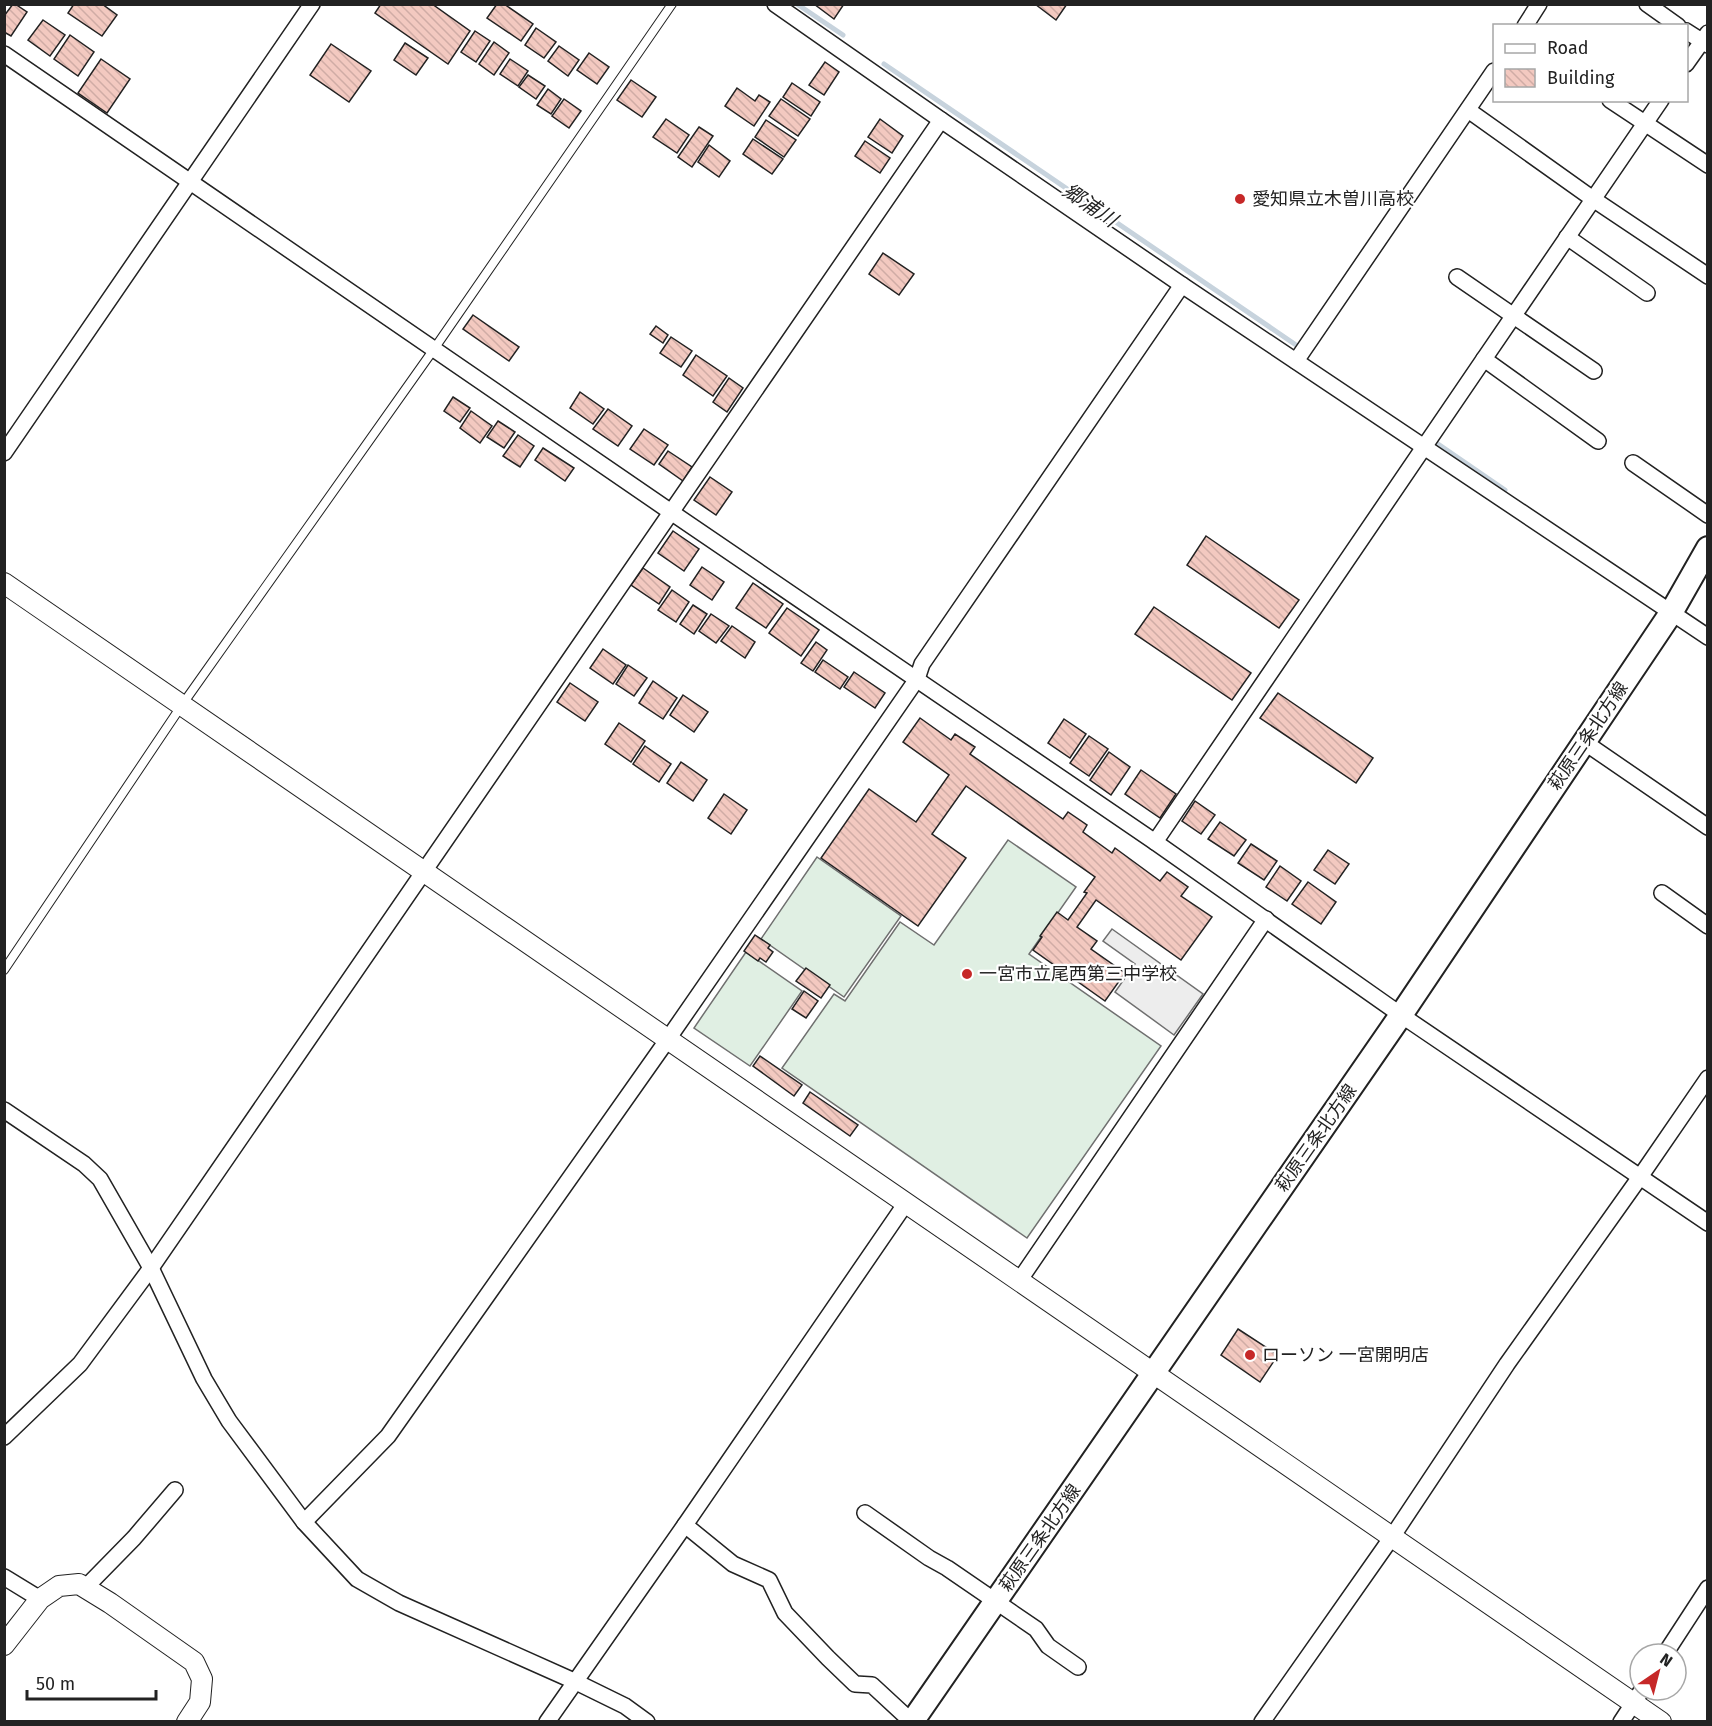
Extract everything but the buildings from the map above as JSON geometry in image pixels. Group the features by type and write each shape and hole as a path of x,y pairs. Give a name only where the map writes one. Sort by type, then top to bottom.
{"main road":[{"name":"萩原三条北方線","path":"912,1722 1401,1015 1671,613 1707,548"}],"street":[{"path":"4,453 312,4"},
{"path":"775,4 1182,285 1707,637"},
{"path":"1526,24 1539,4"},
{"path":"1647,4 1675,24"},
{"path":"1688,32 1706,40 1688,62"},
{"path":"4,54 1707,1223"},
{"path":"1296,361 1493,72"},
{"path":"1613,102 1707,165"},
{"path":"1155,842 1660,102"},
{"path":"1468,110 1707,276"},
{"path":"4,1437 80,1364 151,1268 941,120"},
{"path":"1567,237 1647,293"},
{"path":"1457,277 1594,371"},
{"path":"304,1522 388,1436 668,1039 917,679 922,664 1182,285"},
{"path":"1484,359 1598,441"},
{"path":"1633,463 1707,515"},
{"path":"4,583 1392,1537 1628,1690"},
{"path":"1584,742 1707,826"},
{"path":"1662,893 1707,926"},
{"path":"1019,1281 1266,919"},
{"path":"1262,1722 1392,1537 1507,1364 1640,1177 1707,1078"},
{"path":"4,1110 84,1164 100,1179 151,1268 204,1379 229,1421 304,1522 357,1579 399,1603 625,1706 647,1722"},
{"path":"547,1722 906,1203"},
{"path":"85,1588 134,1538 175,1490"},
{"path":"866,1513 1036,1629 1048,1646 1078,1667"},
{"path":"685,1525 733,1564 769,1580 785,1613 828,1658 855,1684 872,1685 912,1722"},
{"path":"4,1577 40,1599"},
{"path":"4,1645 40,1599 59,1586 79,1584 194,1662 202,1679 200,1702 188,1722"},
{"path":"1673,1642 1707,1588"},
{"path":"1621,1722 1634,1702"},
{"path":"1643,1702 1661,1722"}],"lane":[{"path":"4,970 182,705 434,349 672,4"}],"green space":[{"path":"1008,840 1076,887 1029,954 1161,1046 1027,1238 782,1068 834,994 845,1001 900,922 934,945"},
{"path":"817,857 901,916 844,997 761,939"},
{"path":"746,952 802,991 750,1066 694,1028"}],"shaded area":[{"path":"1112,929 1203,994 1174,1035 1115,992 1135,964 1103,941"}],"waterway":[{"name":"郷浦川","path":"797,4 843,35"},
{"name":"郷浦川","path":"884,64 1296,345"},
{"name":"郷浦川","path":"1438,444 1505,490"}],"place":[{"name":"愛知県立木曽川高校","path":"1240,199"},
{"name":"一宮市立尾西第三中学校","path":"967,974"},
{"name":"ローソン 一宮開明店","path":"1250,1355"}]}
